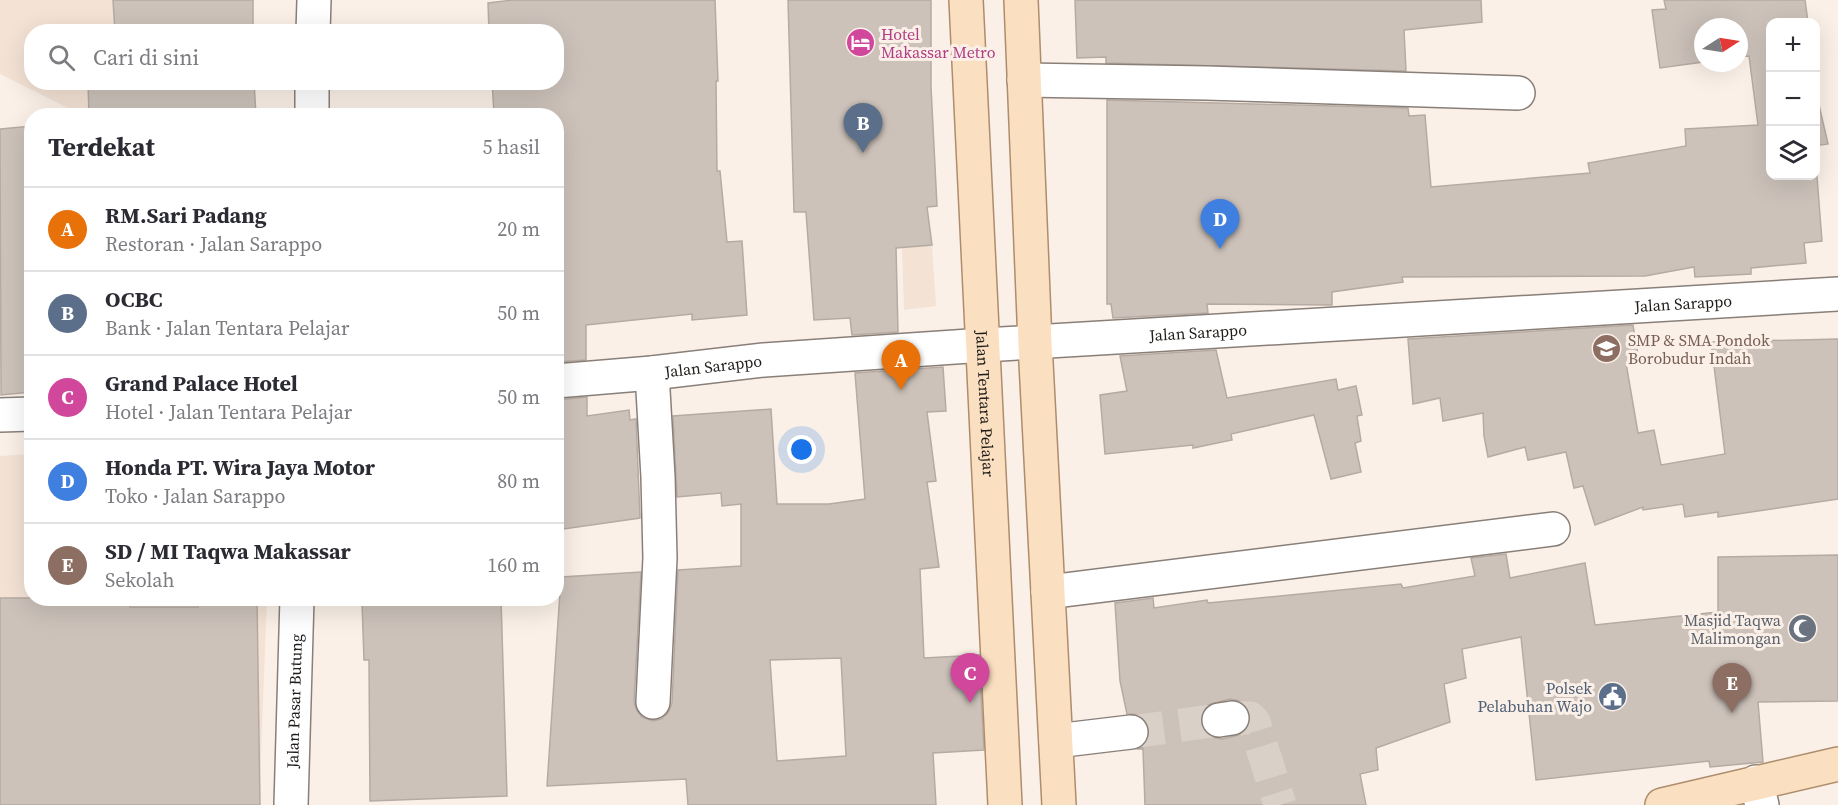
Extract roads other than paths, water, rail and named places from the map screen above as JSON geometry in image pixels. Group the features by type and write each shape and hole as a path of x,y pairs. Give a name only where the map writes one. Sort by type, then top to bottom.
{"main road":[{"name":"Jalan Tentara Pelajar","path":"966,0 1005,805"},
{"path":"1021,0 1035,343 1059,805"},
{"path":"1662,805 1759,794 1838,764"}],"street":[{"path":"313,24 314,0"},
{"path":"1024,80 1218,83 1518,93"},
{"path":"312,90 312,108"},
{"name":"Jalan Sarappo","path":"564,380 764,360 984,345 1838,294"},
{"path":"652,373 660,558 653,702"},
{"path":"0,415 24,414"},
{"path":"1048,591 1553,529"},
{"name":"Jalan Pasar Butung","path":"291,805 297,606"},
{"path":"1056,741 1131,732"}],"tunnel":[{"path":"1232,718 1250,718 1254,722 1280,805"},
{"path":"1131,732 1219,720"}],"place":[{"name":"Hotel Makassar Metro","path":"860,43"},
{"name":"OCBC","path":"863,153"},
{"name":"Honda PT. Wira Jaya Motor","path":"1220,249"},
{"name":"SMP & SMA Pondok Borobudur Indah","path":"1607,349"},
{"name":"RM.Sari Padang","path":"901,390"},
{"name":"Masjid Taqwa Malimongan","path":"1802,629"},
{"name":"Polsek Pelabuhan Wajo","path":"1613,697"},
{"name":"Grand Palace Hotel","path":"970,703"},
{"name":"SD / MI Taqwa Makassar","path":"1732,713"}]}
